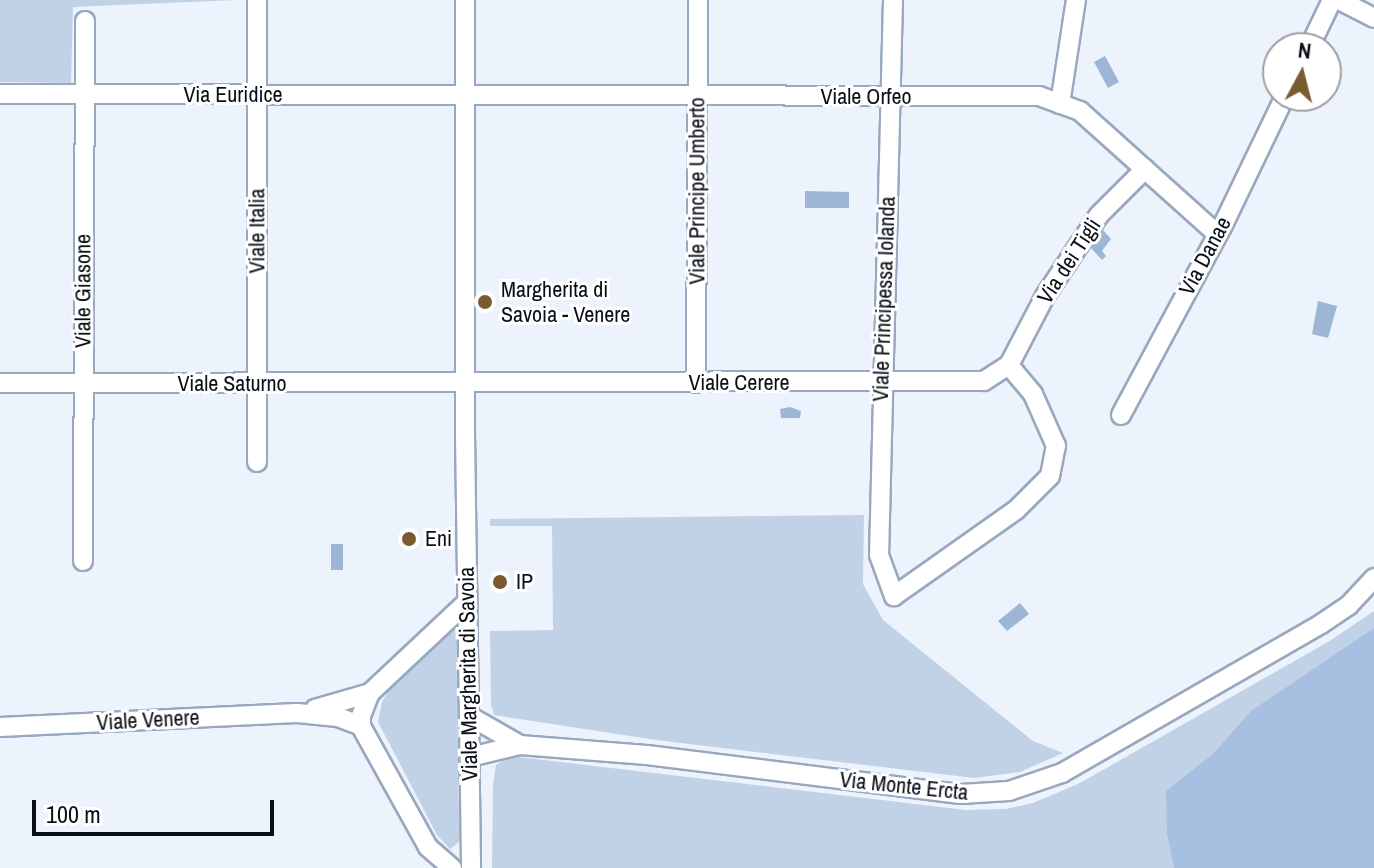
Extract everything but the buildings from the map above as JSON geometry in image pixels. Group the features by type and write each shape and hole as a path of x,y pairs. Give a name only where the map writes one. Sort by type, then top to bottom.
{"street":[{"name":"Viale Italia","path":"257,0 257,462"},
{"name":"Viale Margherita di Savoia","path":"465,0 470,860"},
{"name":"Viale Principe Umberto","path":"696,383 698,0"},
{"name":"Viale Principessa Iolanda","path":"893,0 879,555 894,596 1016,510 1050,476 1056,446 1033,394 1009,365"},
{"path":"1060,104 1076,0"},
{"path":"1317,32 1332,0"},
{"path":"1339,0 1374,18"},
{"name":"Viale Giasone","path":"83,561 85,21"},
{"name":"Via Euridice","path":"0,94 465,98"},
{"name":"Viale Orfeo","path":"465,98 1039,96 1080,111 1217,234"},
{"name":"Via Danae","path":"1121,415 1217,234 1277,112"},
{"name":"Via dei Tigli","path":"1009,365 1045,296 1099,215 1145,169"},
{"name":"Viale Cerere","path":"465,382 984,381 1009,365"},
{"name":"Viale Saturno","path":"0,383 465,382"},
{"name":"Via Monte Ercta","path":"520,745 647,755 961,794 1009,791 1062,773 1321,624 1349,605 1374,578"},
{"path":"467,602 370,693 364,703 361,726 428,847 450,867 470,860"},
{"path":"451,616 460,615 469,623"},
{"path":"297,713 370,693"},
{"path":"297,713 338,717 361,726"},
{"name":"Viale Venere","path":"0,727 297,713"},
{"path":"471,717 520,745"},
{"path":"470,757 520,745"}],"shaded area":[{"path":"0,0 236,0 73,7 71,83 0,82"},
{"path":"1105,56 1119,82 1108,88 1094,62"},
{"path":"805,191 849,192 849,208 805,208"},
{"path":"1103,230 1111,239 1102,251 1106,256 1102,260 1091,248"},
{"path":"1318,301 1337,306 1328,338 1312,334"},
{"path":"790,407 801,411 800,418 781,418 780,409"},
{"path":"864,515 863,584 883,620 1033,741 1063,753 1020,772 974,778 656,740 494,715 491,705 490,631 553,630 552,526 490,526 490,519"},
{"path":"331,544 343,544 343,570 331,570"},
{"path":"1020,603 1029,614 1007,631 998,621"},
{"path":"1374,611 1374,868 492,868 496,765 510,756 966,810 1006,809 1033,803 1080,783 1328,642"},
{"path":"1374,628 1374,868 1174,868 1167,833 1166,791 1213,754 1251,711"},
{"path":"450,630 455,630 458,637 459,842 450,849 437,835 378,722 382,702 389,690"}],"place":[{"name":"Margherita di Savoia - Venere","path":"485,302"},
{"name":"Eni","path":"409,539"},
{"name":"IP","path":"500,582"}]}
